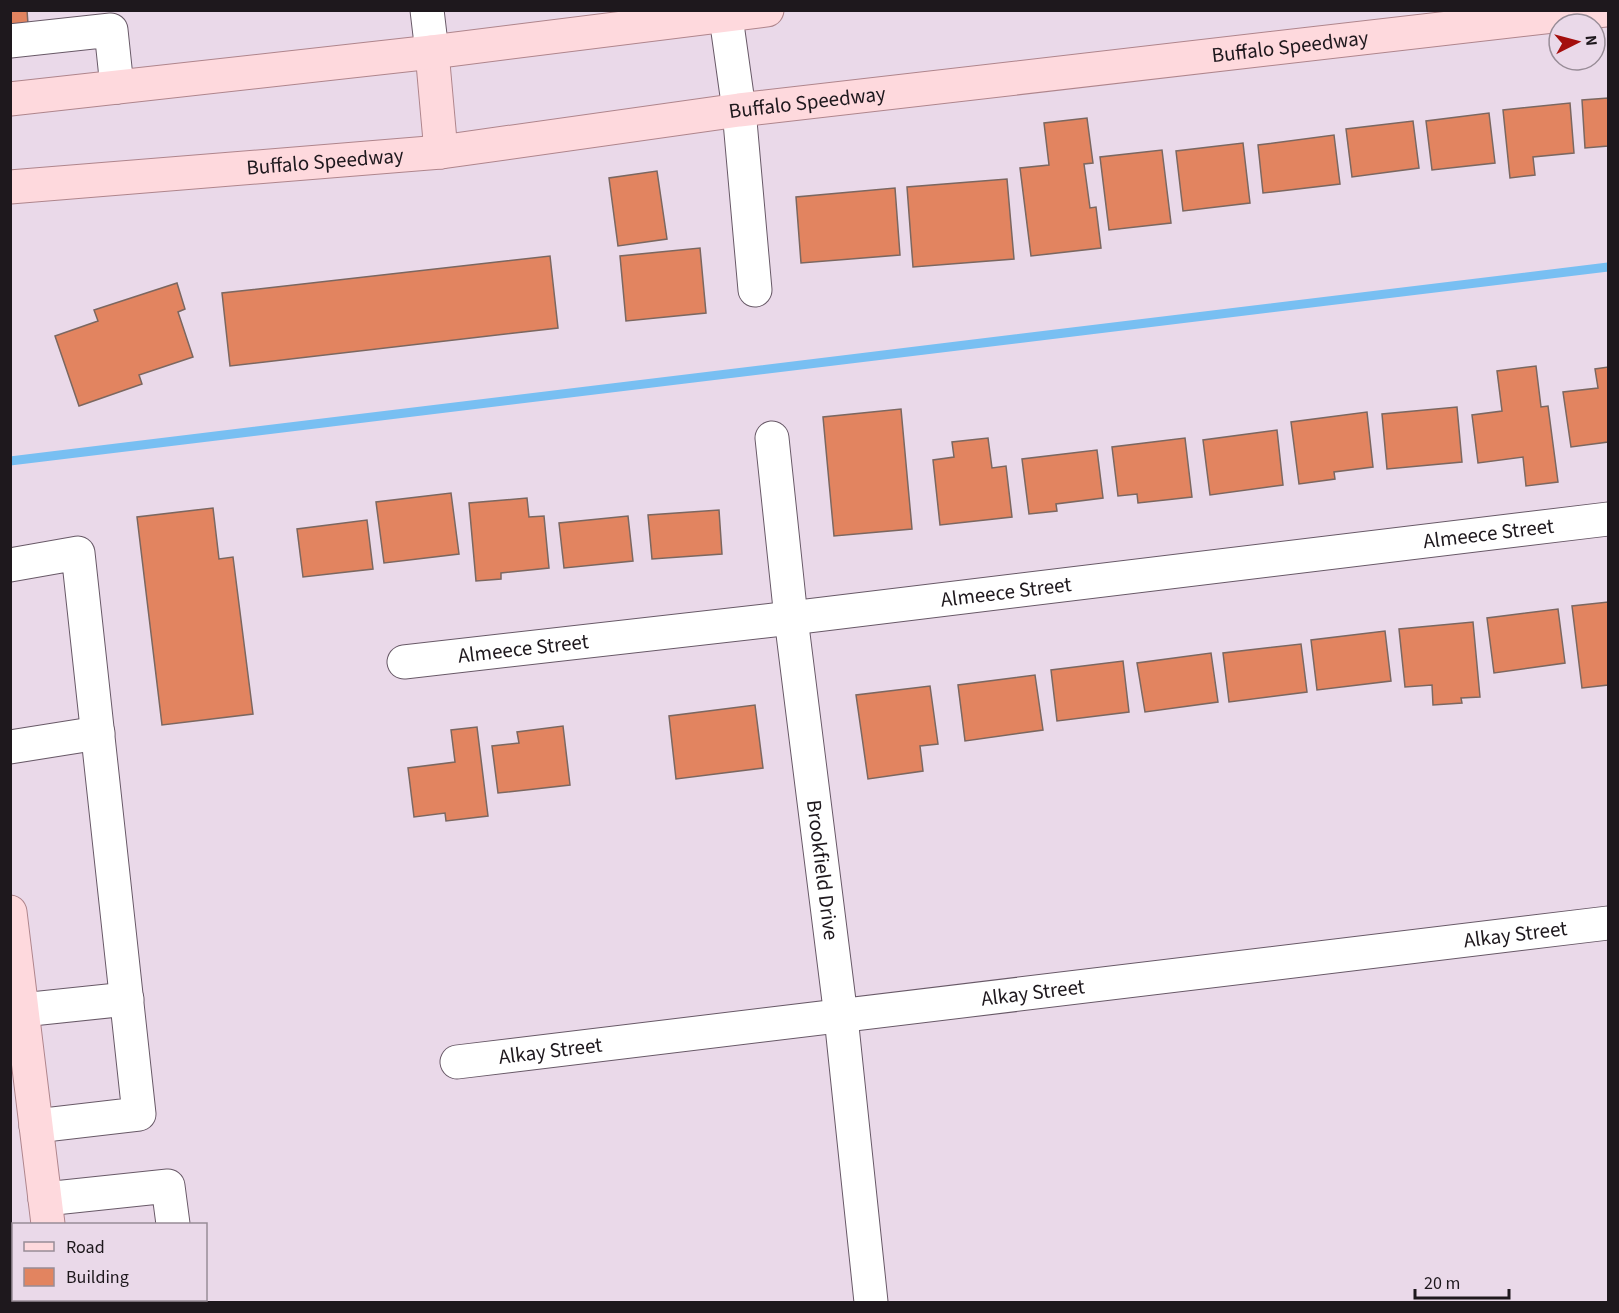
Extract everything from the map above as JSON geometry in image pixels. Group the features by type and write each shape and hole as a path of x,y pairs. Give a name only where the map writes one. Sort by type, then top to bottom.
{"main road":[{"path":"10,99 432,52 725,13 766,10"},
{"name":"Buffalo Speedway","path":"10,187 441,152 739,110 1605,10"},
{"path":"432,52 441,152"},
{"path":"10,912 46,1212"}],"street":[{"path":"427,10 432,52"},
{"path":"725,13 739,110 755,290"},
{"path":"10,41 65,23 111,30 117,87"},
{"name":"Brookfield Drive","path":"772,438 791,618 841,1017 872,1302"},
{"name":"Almeece Street","path":"404,662 791,618 1608,519"},
{"path":"10,565 78,553 140,1114 36,1126"},
{"path":"10,747 98,733"},
{"name":"Alkay Street","path":"457,1062 1608,923"},
{"path":"22,1010 127,999"},
{"path":"46,1212 168,1186 173,1223"}],"building":[{"path":"10,10 27,10 28,24 10,26"},
{"path":"1608,98 1608,146 1585,148 1582,100"},
{"path":"1570,103 1574,153 1533,157 1535,175 1510,178 1503,110"},
{"path":"1489,113 1495,163 1432,170 1426,121"},
{"path":"1087,118 1093,163 1084,164 1090,208 1096,207 1101,248 1031,256 1020,168 1049,165 1044,123"},
{"path":"1413,121 1419,168 1352,177 1346,129"},
{"path":"1334,135 1340,184 1263,193 1258,145"},
{"path":"1243,143 1250,203 1183,211 1176,151"},
{"path":"1162,150 1171,223 1109,230 1100,157"},
{"path":"657,171 667,239 618,246 609,178"},
{"path":"1007,179 1014,259 913,267 907,187"},
{"path":"895,188 900,255 801,263 796,197"},
{"path":"700,248 706,313 626,321 620,256"},
{"path":"550,256 558,328 230,366 222,293"},
{"path":"177,283 185,309 178,312 193,357 139,375 142,384 79,406 55,336 98,321 94,310"},
{"path":"1536,366 1541,407 1548,406 1558,482 1526,486 1523,457 1478,463 1472,415 1502,411 1497,371"},
{"path":"1608,367 1608,442 1571,447 1563,392 1598,388 1595,369"},
{"path":"1457,407 1462,462 1387,469 1382,414"},
{"path":"901,409 912,529 834,536 823,417"},
{"path":"1367,412 1373,467 1334,472 1335,479 1299,484 1291,422"},
{"path":"1277,430 1283,485 1210,495 1203,440"},
{"path":"988,438 992,468 1006,466 1012,517 940,525 933,460 954,457 952,442"},
{"path":"1185,438 1192,497 1138,503 1137,494 1118,496 1112,447"},
{"path":"1097,450 1103,498 1056,504 1057,511 1029,514 1022,459"},
{"path":"451,493 459,554 384,563 376,502"},
{"path":"527,498 529,517 544,516 549,568 501,573 501,579 476,581 469,503"},
{"path":"213,508 219,559 233,557 253,714 162,725 137,517"},
{"path":"719,510 722,554 652,559 648,515"},
{"path":"628,516 633,561 564,568 559,523"},
{"path":"367,520 373,569 303,577 297,529"},
{"path":"1608,602 1608,685 1582,688 1572,606"},
{"path":"1558,609 1565,663 1494,673 1487,618"},
{"path":"1473,622 1480,697 1461,698 1462,703 1433,705 1432,685 1405,687 1399,629"},
{"path":"1385,631 1391,681 1317,690 1311,640"},
{"path":"1301,644 1307,692 1229,702 1223,653"},
{"path":"1211,653 1218,702 1145,712 1137,663"},
{"path":"1123,661 1129,712 1057,721 1051,670"},
{"path":"1035,675 1043,730 965,741 958,685"},
{"path":"930,686 938,744 920,746 923,771 868,779 856,695"},
{"path":"755,705 763,768 676,779 669,716"},
{"path":"563,726 570,785 498,793 492,746 519,743 517,732"},
{"path":"477,727 488,816 446,821 445,813 414,817 408,768 455,762 451,730"}],"waterway":[{"path":"10,461 1608,267"}]}
